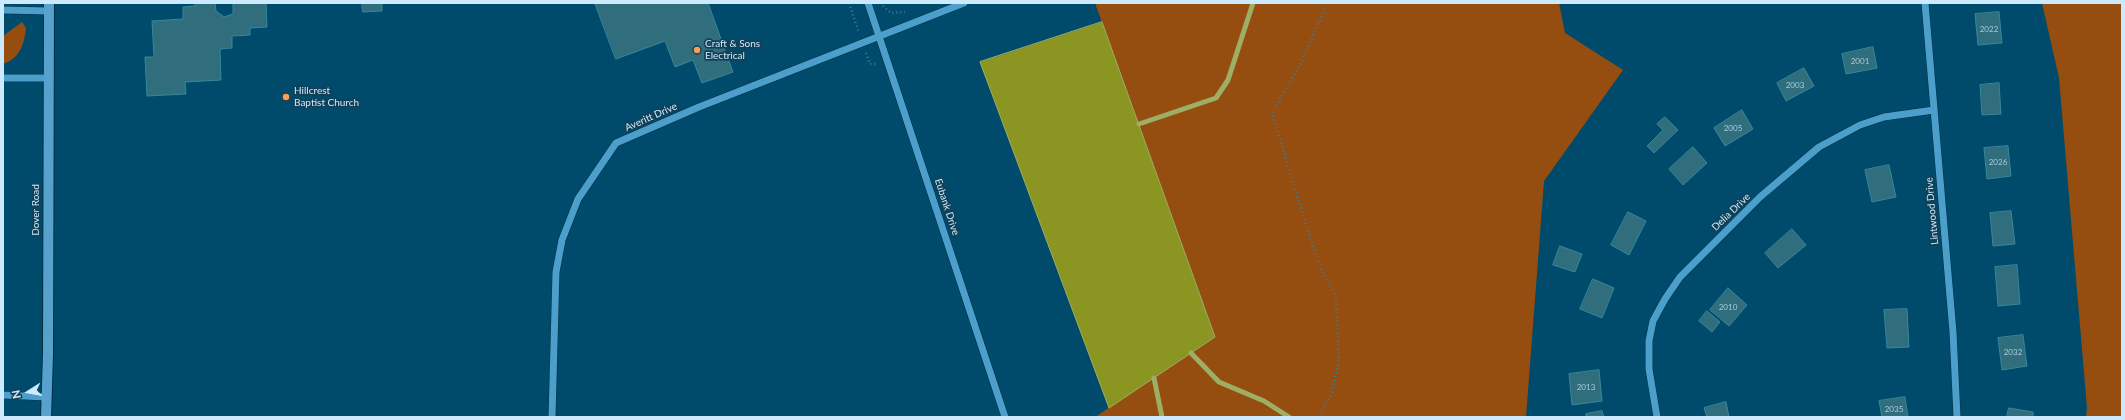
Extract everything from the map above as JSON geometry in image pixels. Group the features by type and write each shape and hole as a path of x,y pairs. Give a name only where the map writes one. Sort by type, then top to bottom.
{"main road":[{"name":"Dover Road","path":"46,417 48,354 49,7"}],"street":[{"name":"Eubank Drive","path":"868,3 1006,417"},
{"name":"Averitt Drive","path":"552,417 556,272 562,240 578,199 616,144 699,107 879,35 964,3"},
{"name":"Lintwood Drive","path":"1924,3 1953,332 1957,417"},
{"path":"3,10 49,7"},
{"path":"3,78 48,78"},
{"name":"Delia Drive","path":"1657,417 1649,370 1649,341 1653,321 1680,277 1760,197 1819,147 1860,124 1884,117 1934,110"},
{"path":"3,395 46,397"}],"path":[{"path":"882,3 886,10 891,13 895,14 909,10"},
{"path":"1318,417 1331,395 1339,360 1336,296 1324,275 1311,241 1272,113 1302,61 1327,3"}],"shaded area":[{"path":"1095,3 1559,3 1565,33 1623,70 1544,181 1526,417 1095,417 1215,337"},
{"path":"2042,3 2122,3 2122,417 2086,417 2087,408 2059,78"},
{"path":"22,22 26,28 24,40 20,50 13,58 3,64 3,36"},
{"path":"1102,22 1215,337 1109,408 980,62"}],"building":[{"path":"195,3 215,3 216,11 224,17 233,14 233,3 266,3 267,27 250,28 250,35 232,36 232,48 220,49 221,80 185,82 186,94 147,96 145,57 154,57 152,21 183,19 183,7 195,6"},
{"path":"362,3 382,3 382,11 363,12"},
{"name":"Craft & Sons Electrical","path":"595,3 708,3 733,72 702,83 693,60 675,67 665,41 616,59"},
{"path":"1999,12 2002,43 1978,45 1975,14"},
{"path":"1873,47 1877,68 1846,74 1842,54"},
{"path":"1804,68 1814,86 1786,101 1777,83"},
{"path":"1999,83 2001,114 1982,115 1980,85"},
{"path":"1742,110 1753,129 1725,146 1714,128"},
{"path":"1665,117 1678,130 1654,153 1647,146 1663,130 1657,124"},
{"path":"2008,146 2011,176 1987,179 1984,148"},
{"path":"1693,147 1707,163 1683,185 1669,169"},
{"path":"1889,165 1896,197 1872,202 1865,170"},
{"path":"2011,211 2015,244 1993,246 1990,213"},
{"path":"1628,212 1646,221 1629,255 1611,245"},
{"path":"1792,229 1806,245 1778,268 1765,253"},
{"path":"1560,246 1582,254 1575,272 1553,265"},
{"path":"2017,265 2020,304 1998,306 1995,267"},
{"path":"1593,279 1614,288 1602,318 1580,309"},
{"path":"1728,288 1747,305 1729,326 1710,310"},
{"path":"1907,309 1909,347 1887,348 1884,310"},
{"path":"1707,311 1720,322 1712,332 1699,321"},
{"path":"2023,335 2027,366 2002,370 1998,338"},
{"path":"1599,370 1602,401 1572,405 1569,374"},
{"path":"1905,397 1908,417 1882,417 1879,401"},
{"path":"1726,402 1729,417 1707,417 1704,408"},
{"path":"2009,408 2033,412 2033,417 2007,417"},
{"path":"1602,411 1604,417 1586,417 1586,414"}],"waterway":[{"path":"1139,124 1216,98 1228,80 1253,3"},
{"path":"1191,353 1219,382 1264,401 1289,417"},
{"path":"1154,378 1162,417"}],"place":[{"name":"Craft & Sons Electrical","path":"697,50"},
{"name":"Hillcrest Baptist Church","path":"286,97"}]}
